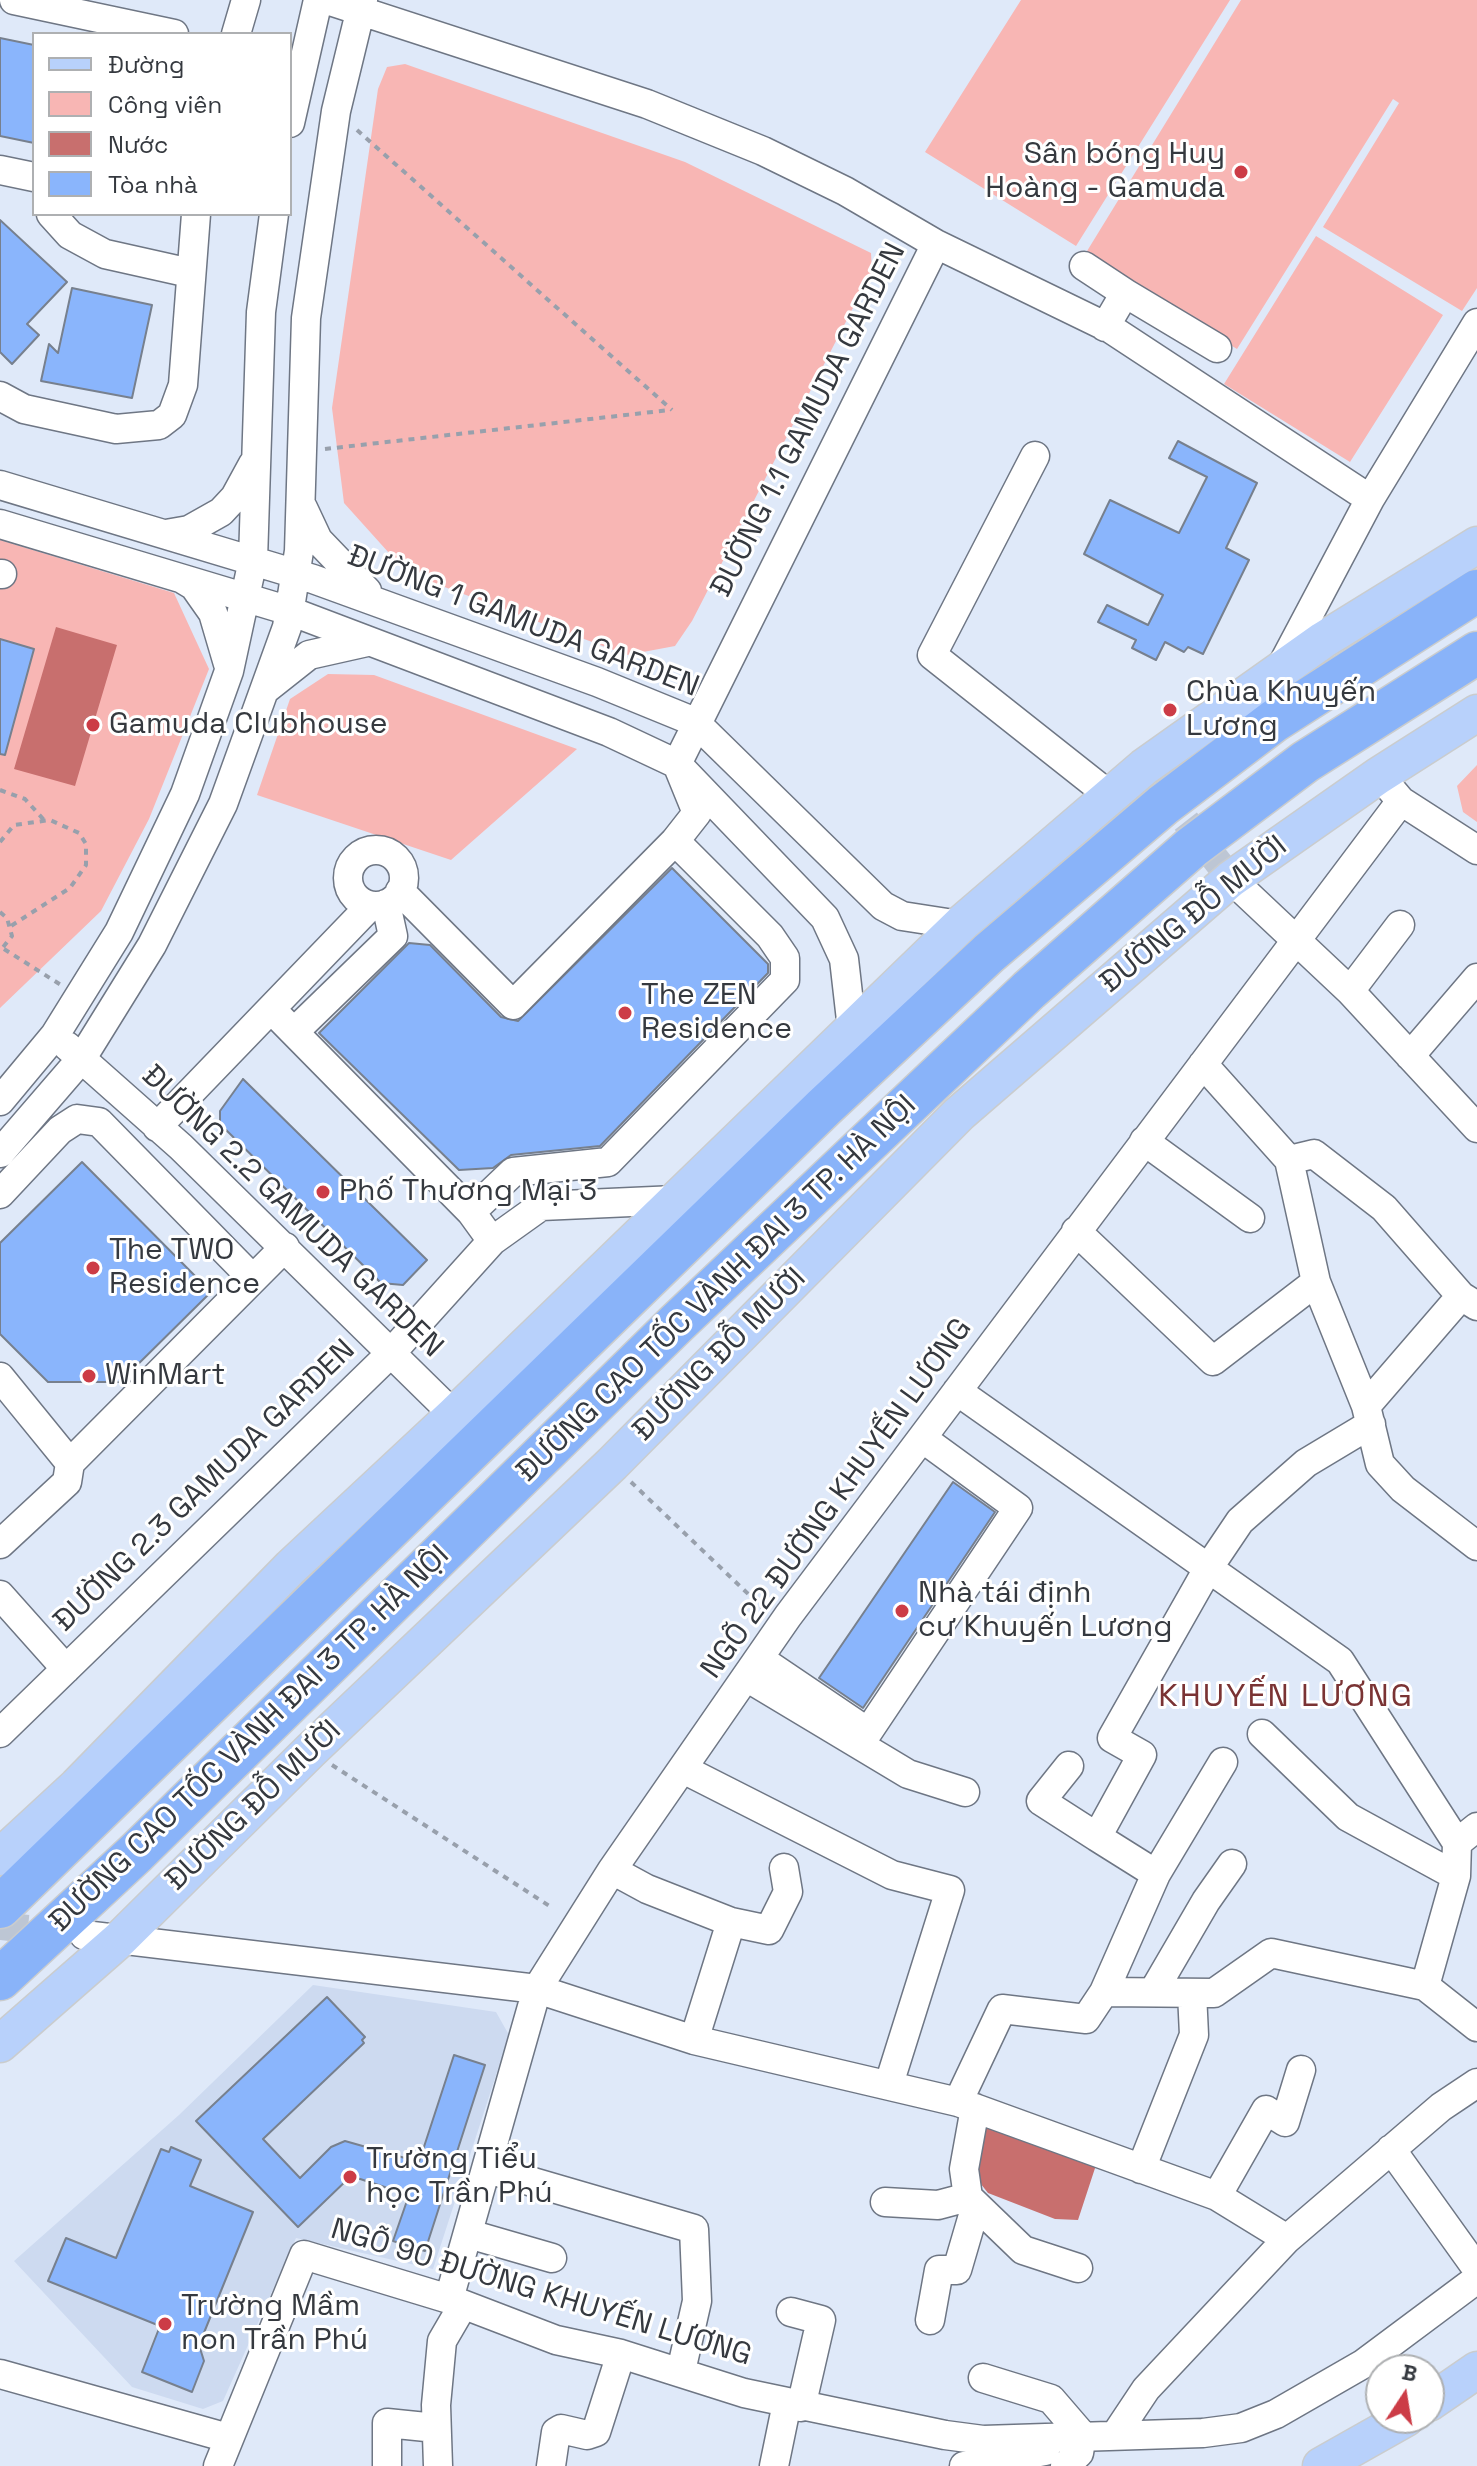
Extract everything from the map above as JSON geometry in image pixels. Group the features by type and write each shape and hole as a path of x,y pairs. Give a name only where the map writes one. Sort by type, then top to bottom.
{"highway":[{"name":"ĐƯỜNG CAO TỐC VÀNH ĐAI 3 TP. HÀ NỘI","path":"0,1907 813,1117 989,953 1163,805 1274,721 1477,591"},
{"name":"ĐƯỜNG CAO TỐC VÀNH ĐAI 3 TP. HÀ NỘI","path":"0,1979 147,1842 677,1323 1029,990 1192,847 1305,762 1477,653"}],"main road":[{"path":"0,1857 77,1786 291,1567 454,1415 960,925 1109,795 1278,671 1421,577 1477,545"},
{"name":"ĐƯỜNG ĐỖ MƯỜI","path":"0,2044 120,1939 310,1751 612,1464 959,1114 1231,879 1390,788 1477,713"},
{"path":"1445,2392 1477,2370"},
{"path":"1321,2466 1378,2434"}],"street":[{"path":"14,0 165,32"},
{"path":"237,32 246,0"},
{"path":"292,114 318,0"},
{"path":"327,0 362,4 676,115 845,191 936,244 1105,327 1370,499"},
{"path":"0,1194 20,1146 82,1058 152,945 223,804 266,689 290,611 301,502 306,318 336,111 362,4"},
{"path":"0,170 32,177"},
{"path":"53,216 70,235 96,250 190,273"},
{"path":"0,396 24,409 116,429 159,425 172,415 183,385 196,216"},
{"path":"0,1101 55,1035 119,932 185,794 229,671 248,597 253,560 261,312 274,216"},
{"name":"ĐƯỜNG 1.1 GAMUDA GARDEN","path":"677,764 742,627 936,244"},
{"path":"1084,266 1217,348"},
{"path":"1105,327 1125,293"},
{"path":"1278,671 1370,499 1477,323"},
{"path":"1035,456 932,655 1109,795"},
{"path":"165,535 189,530 221,512 235,497 256,460"},
{"name":"ĐƯỜNG 1 GAMUDA GARDEN","path":"0,485 253,560 380,602 695,722 883,906 911,918 960,925"},
{"path":"301,502 318,540 342,570 380,602"},
{"path":"0,524 290,611 609,732 677,764 825,918 844,959 852,1029"},
{"path":"177,575 194,586 213,613 225,647 229,671"},
{"path":"266,689 309,655 370,641"},
{"path":"386,900 513,1005 675,841 697,813 677,764"},
{"path":"1390,788 1477,850"},
{"name":"NGÕ 22 ĐƯỜNG KHUYẾN LƯƠNG","path":"438,2466 436,2428 442,2341 456,2302 469,2234 537,1989 612,1870 782,1626 1297,938 1390,788"},
{"path":"471,1212 513,1172 608,1162 785,980 785,958 770,936 675,841"},
{"path":"1231,879 1350,991 1477,1128"},
{"path":"157,1127 271,1009 386,900"},
{"path":"294,1032 393,936 386,900"},
{"path":"1350,991 1400,925"},
{"path":"1410,1056 1477,978"},
{"path":"271,1009 471,1212 492,1241"},
{"name":"ĐƯỜNG 2.2 GAMUDA GARDEN","path":"55,1035 181,1147 454,1415"},
{"path":"1203,1064 1289,1160 1316,1282 1368,1415 1380,1464 1477,1546"},
{"path":"20,1146 77,1119 99,1122 253,1279"},
{"path":"1144,1141 1250,1218"},
{"path":"153,1177 181,1147"},
{"path":"1097,1837 1142,1755 1112,1738 1209,1567 1240,1521 1272,1490 1368,1415 1469,1301 1384,1208 1314,1154 1289,1160"},
{"name":"ĐƯỜNG 2.3 GAMUDA GARDEN","path":"0,1733 391,1353 492,1241 541,1206 676,1200"},
{"path":"1076,1231 1213,1361 1316,1282"},
{"path":"0,1544 67,1482 70,1463 285,1247"},
{"path":"0,1377 70,1463"},
{"path":"957,1391 1340,1661 1467,1835 1425,1986"},
{"path":"754,1668 868,1732 1018,1508 922,1438"},
{"name":"ĐƯỜNG 2.3 GAMUDA GARDEN","path":"0,1595 66,1669"},
{"path":"754,1668 908,1774 965,1792"},
{"path":"1262,1734 1348,1817 1456,1876"},
{"path":"930,2320 939,2270 957,2270 972,2201 964,2169 967,2105 1002,2009 1086,2019 1104,1992 1156,1874 1223,1762"},
{"path":"1069,1766 1041,1801 1156,1874"},
{"path":"683,1769 892,1875 950,1890 889,2084"},
{"path":"1153,1992 1206,1901 1232,1864"},
{"path":"612,1870 647,1889 731,1922 769,1930 788,1892 784,1868"},
{"path":"694,2040 731,1922"},
{"path":"84,1935 537,1989 694,2040 967,2105 1217,2196 1287,2239"},
{"path":"1104,1992 1214,1993 1271,1953 1425,1986 1477,2027"},
{"path":"1141,2169 1194,2035 1192,1993"},
{"path":"1217,2196 1266,2110 1285,2122 1301,2070"},
{"path":"1116,2434 1146,2389 1287,2239 1441,2107 1477,2083"},
{"path":"1391,2149 1477,2269"},
{"path":"488,2169 694,2229 697,2301 681,2371"},
{"path":"885,2202 938,2205 972,2201"},
{"path":"972,2201 1023,2250 1078,2268"},
{"path":"469,2234 552,2258"},
{"name":"NGÕ 90 ĐƯỜNG KHUYẾN LƯƠNG","path":"228,2438 304,2255 456,2302 556,2340 621,2354 794,2405 983,2440 1203,2433 1241,2428 1276,2414 1363,2364 1477,2279"},
{"path":"774,2466 821,2320 791,2312"},
{"path":"551,2466 556,2432 596,2432 621,2354"},
{"path":"0,2374 228,2438 218,2466"},
{"path":"983,2378 1051,2399 1082,2435"},
{"path":"387,2466 387,2423 436,2428"},
{"path":"964,2466 1065,2447 1082,2435"},
{"path":"1065,2466 1079,2453 1082,2435"}],"path":[{"path":"303,452 672,410 336,111"},
{"path":"0,790 25,799 44,820 79,833 86,844 86,865 70,888 11,926"},
{"path":"0,842 14,825 44,820"},
{"path":"0,912 11,926 12,936 2,950 81,996"},
{"path":"612,1464 782,1626"},
{"path":"310,1751 551,1907"}],"shaded area":[{"path":"313,1985 496,2012 509,2035 433,2269 296,2238 223,2401 203,2409 132,2387 14,2261 179,2115"}],"green space":[{"path":"1021,0 1230,0 1076,246 925,152"},
{"path":"1241,0 1477,0 1477,288 1462,311 1323,227 1399,103 1393,99 1237,349 1084,256"},
{"path":"405,64 685,162 871,253 872,271 692,621 675,646 627,655 407,573 344,503 332,408 378,89 387,67"},
{"path":"1316,236 1443,315 1350,462 1224,384"},
{"name":"Gamuda Clubhouse","path":"0,540 174,593 209,669 149,819 101,911 0,1008"},
{"path":"328,674 374,675 577,749 451,860 257,795 290,699"},
{"path":"1477,765 1477,822 1463,812 1457,786"}],"water":[{"path":"56,627 117,645 75,786 14,769"},
{"path":"981,2122 1098,2159 1078,2220 1055,2219 988,2193 973,2174"}],"building":[{"path":"0,38 32,45 32,143 0,136"},
{"path":"0,220 67,282 27,324 39,335 12,364 0,352"},
{"path":"72,288 152,305 132,398 41,381 49,344 58,353"},
{"path":"1178,441 1257,483 1226,548 1249,560 1203,654 1188,647 1184,652 1165,642 1156,660 1132,648 1136,640 1098,622 1107,605 1148,625 1163,595 1084,554 1110,500 1179,533 1207,477 1169,458"},
{"path":"0,639 34,649 5,755 0,754"},
{"name":"The ZEN Residence","path":"672,868 768,964 768,973 600,1146 511,1155 493,1168 459,1170 319,1033 409,943 430,945 501,1017 518,1021"},
{"name":"Phố Thương Mại 3","path":"243,1079 427,1260 403,1285 381,1283 220,1124 220,1111"},
{"name":"The TWO Residence","path":"82,1162 211,1292 120,1382 48,1382 0,1334 0,1243"},
{"name":"Nhà tái định cư Khuyến Lương","path":"953,1482 995,1512 863,1708 819,1678"},
{"path":"327,1997 365,2037 362,2040 364,2043 263,2139 300,2178 331,2147 345,2141 419,2162 454,2055 485,2065 425,2251 393,2241 409,2195 351,2176 298,2227 196,2121"},
{"path":"171,2147 201,2160 190,2186 253,2212 199,2345 204,2361 192,2392 142,2372 160,2326 48,2281 66,2238 116,2258 161,2149 169,2152"}],"tunnel":[{"path":"1160,788 1231,879"},
{"path":"0,1926 59,1932"}],"place":[{"name":"Sân bóng Huy Hoàng - Gamuda","path":"1241,172"},
{"name":"Chùa Khuyến Lương","path":"1170,710"},
{"name":"Gamuda Clubhouse","path":"93,725"},
{"name":"The ZEN Residence","path":"625,1013"},
{"name":"Phố Thương Mại 3","path":"323,1192"},
{"name":"The TWO Residence","path":"93,1268"},
{"name":"WinMart","path":"89,1376"},
{"name":"Nhà tái định cư Khuyến Lương","path":"902,1611"},
{"name":"Trường Tiểu học Trần Phú","path":"350,2177"},
{"name":"Trường Mầm non Trần Phú","path":"165,2324"}],"district":[{"name":"KHUYẾN LƯƠNG","path":"1286,1697"}]}
